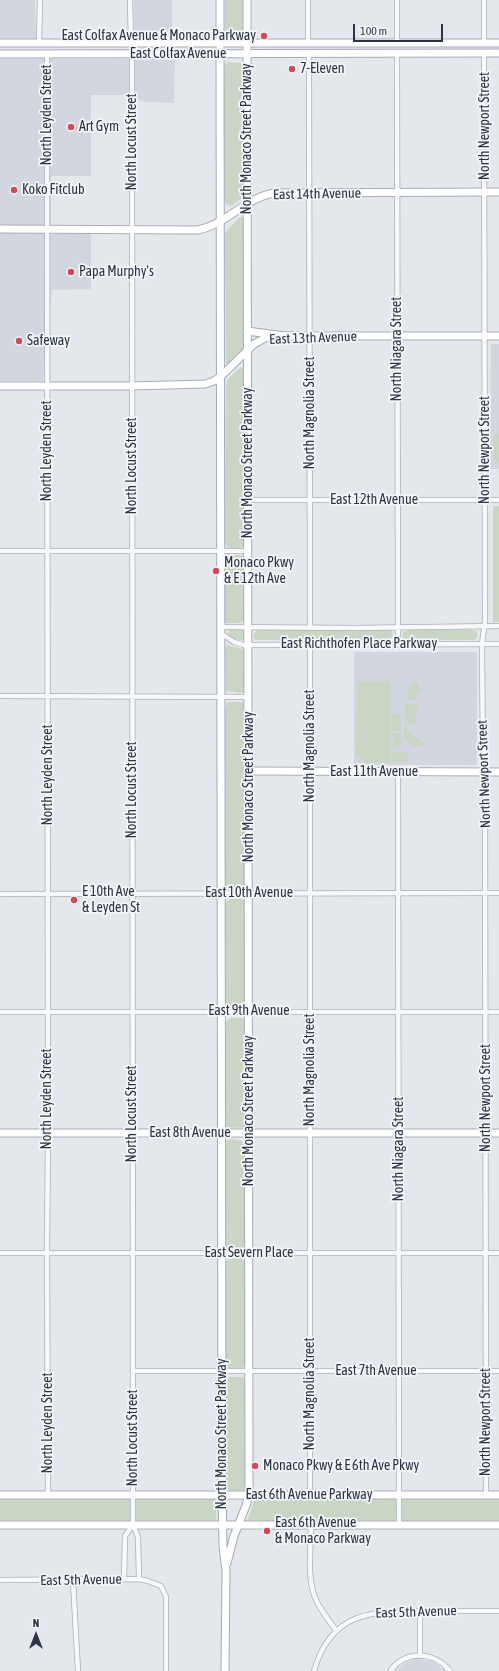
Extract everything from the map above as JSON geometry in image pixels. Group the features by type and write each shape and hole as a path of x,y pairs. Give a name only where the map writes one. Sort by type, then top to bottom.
{"main road":[{"name":"North Monaco Street Parkway","path":"220,0 220,377 222,551 222,1495 226,1571 225,1671"},
{"name":"North Monaco Street Parkway","path":"226,1571 230,1549 248,1495 249,500 247,350 247,0"},
{"name":"East Colfax Avenue","path":"0,43 499,43"},
{"name":"East Colfax Avenue","path":"0,54 499,54"},
{"name":"East 14th Avenue","path":"0,229 194,230 205,228 220,222 247,202 269,194 310,192 499,192"},
{"path":"247,331 285,336"},
{"name":"East 13th Avenue","path":"0,386 201,385 210,383 220,377 247,350 264,338 285,336 499,336"},
{"name":"East 11th Avenue","path":"249,772 499,772"},
{"name":"East 8th Avenue","path":"0,1133 499,1133"},
{"name":"East 6th Avenue Parkway","path":"0,1496 499,1495"},
{"path":"0,1525 499,1525"}],"street":[{"path":"39,43 40,0"},
{"path":"130,0 131,43"},
{"path":"308,0 308,43"},
{"path":"397,0 397,43"},
{"path":"484,0 484,43"},
{"name":"North Niagara Street","path":"397,53 398,644"},
{"name":"North Leyden Street","path":"47,54 48,1133 46,1252 48,1495"},
{"name":"North Locust Street","path":"132,54 133,1525 138,1537 139,1579"},
{"name":"North Magnolia Street","path":"309,54 310,628"},
{"name":"North Newport Street","path":"484,54 485,626 482,644 486,893 486,1495"},
{"name":"East 12th Avenue","path":"249,500 499,500"},
{"path":"0,551 248,551"},
{"name":"East Richthofen Place Parkway","path":"222,631 249,628 499,626"},
{"name":"East Richthofen Place Parkway","path":"222,631 234,642 249,644 499,644"},
{"name":"North Magnolia Street","path":"310,644 310,1495"},
{"path":"0,696 249,697"},
{"name":"North Niagara Street","path":"398,772 399,1525"},
{"name":"East 10th Avenue","path":"0,894 499,893"},
{"name":"East 9th Avenue","path":"0,1012 499,1012"},
{"name":"East Severn Place","path":"0,1253 499,1253"},
{"name":"East 7th Avenue","path":"133,1371 499,1371"},
{"name":"North Locust Street","path":"124,1579 125,1536 133,1525"},
{"path":"311,1526 310,1570 313,1593 321,1610 336,1630 317,1658 314,1671"},
{"name":"East 5th Avenue","path":"0,1580 139,1579 148,1580 161,1586 166,1597 166,1671"},
{"path":"73,1580 78,1671"},
{"path":"420,1610 420,1655"},
{"name":"East 5th Avenue","path":"336,1630 350,1621 368,1614 389,1611 499,1610"},
{"path":"390,1671 403,1660 420,1655 438,1660 450,1671"}],"shaded area":[{"path":"0,0 35,0 36,38 0,38"},
{"path":"134,0 172,0 172,38 134,38"},
{"path":"0,59 175,59 174,103 144,102 125,95 91,95 91,176 51,176 51,234 91,234 91,289 52,290 43,381 0,381"},
{"path":"491,344 499,344 499,469 490,469"},
{"path":"354,652 477,652 477,765 354,765"},
{"path":"415,1659 432,1661 446,1671 395,1671 405,1663"}],"green space":[{"path":"225,0 245,0 244,34 225,34"},
{"path":"228,62 242,63 244,66 244,194 243,197 231,206 227,205 225,202 224,185 224,66"},
{"path":"240,217 243,217 244,219 245,345 244,350 228,365 226,363 225,234"},
{"path":"241,367 245,368 245,545 239,548 234,548 227,547 225,541 226,387 227,380"},
{"path":"494,434 499,434 499,462 494,462"},
{"path":"493,506 499,506 499,622 493,622"},
{"path":"229,555 241,555 245,558 245,618 241,623 226,623 225,621 224,576"},
{"path":"229,630 244,630 244,639 238,640 234,638 228,633"},
{"path":"257,630 388,630 392,631 393,636 388,640 258,640 254,639 253,635"},
{"path":"408,630 471,630 476,631 478,635 476,639 473,640 408,640 402,637 403,633"},
{"path":"227,645 242,649 245,653 245,690 242,693 226,691 225,648"},
{"path":"415,680 421,691 418,693 416,700 407,700 410,686"},
{"path":"357,681 391,681 391,763 364,763 356,755"},
{"path":"228,702 241,702 245,704 245,886 243,889 229,890 225,886 225,707"},
{"path":"411,704 420,707 416,713 417,721 410,725 407,720 405,705"},
{"path":"392,714 401,714 401,731 392,731"},
{"path":"405,725 413,736 426,744 416,747 407,742 403,733"},
{"path":"393,733 401,733 401,749 393,749"},
{"path":"392,752 406,752 409,762 392,762"},
{"path":"230,899 242,899 245,902 245,1006 240,1008 230,1008 225,1005 225,903"},
{"path":"230,1018 242,1018 245,1022 245,1126 242,1128 227,1127 225,1125 226,1022"},
{"path":"231,1139 242,1141 244,1146 244,1249 228,1249 225,1244 225,1142"},
{"path":"230,1258 241,1258 245,1263 245,1365 242,1368 227,1368 225,1363 226,1262"},
{"path":"229,1377 243,1377 245,1380 246,1485 245,1489 238,1491 228,1490 225,1486 226,1381"},
{"path":"254,1498 499,1499 499,1522 246,1522 252,1508"},
{"path":"0,1499 213,1499 215,1500 217,1522 0,1522"}],"place":[{"name":"East Colfax Avenue & Monaco Parkway","path":"264,36"},
{"name":"7-Eleven","path":"292,69"},
{"name":"Art Gym","path":"71,127"},
{"name":"Koko Fitclub","path":"14,190"},
{"name":"Papa Murphy's","path":"71,272"},
{"name":"Safeway","path":"19,341"},
{"name":"Monaco Pkwy & E 12th Ave","path":"216,571"},
{"name":"E 10th Ave & Leyden St","path":"74,900"},
{"name":"Monaco Pkwy & E 6th Ave Pkwy","path":"255,1466"},
{"name":"East 6th Avenue & Monaco Parkway","path":"267,1531"}]}
